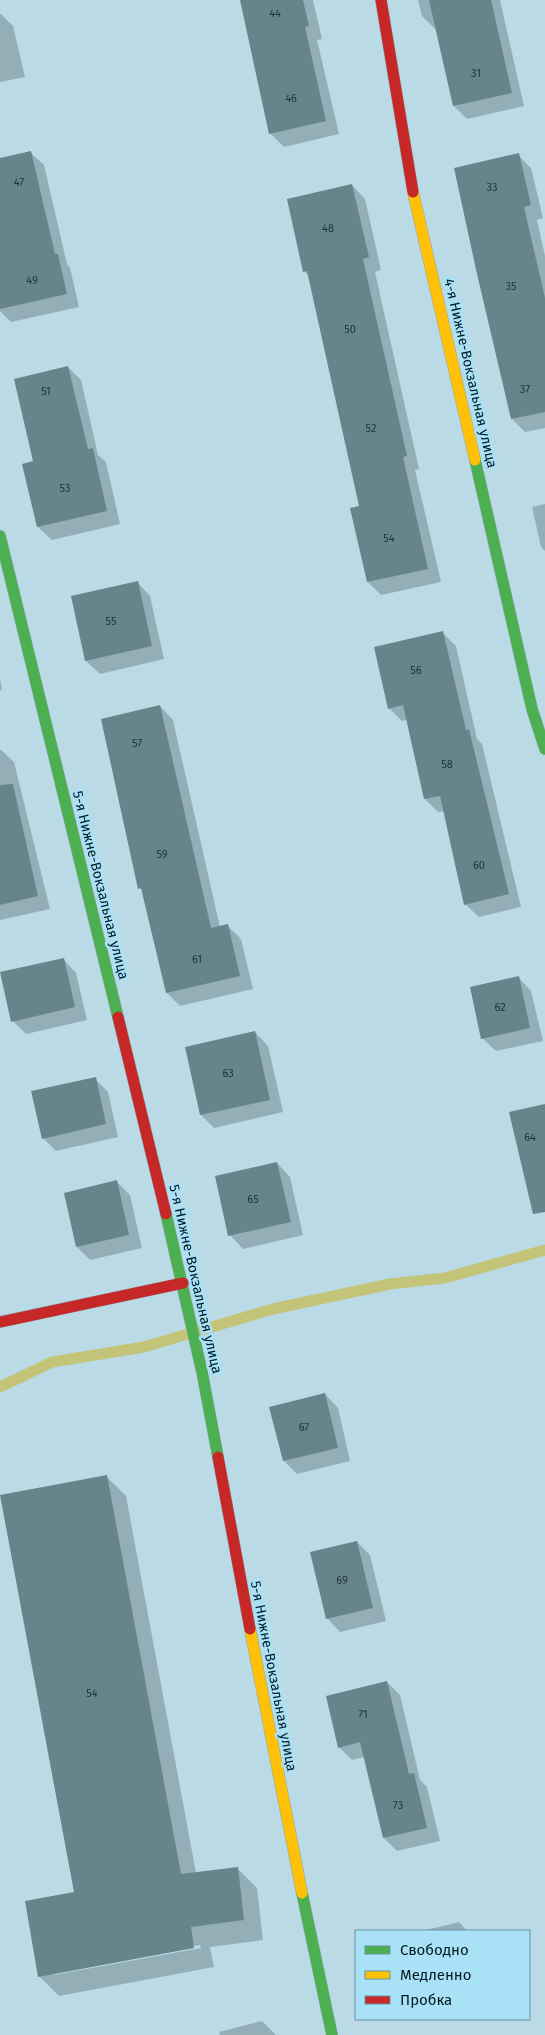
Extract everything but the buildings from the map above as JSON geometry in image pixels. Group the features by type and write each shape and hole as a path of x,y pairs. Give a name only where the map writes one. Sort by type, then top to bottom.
{"street":[{"name":"4-я Нижне-Вокзальная улица","path":"381,0 410,180 532,709 545,749"},
{"name":"5-я Нижне-Вокзальная улица","path":"0,536 183,1283 202,1372 268,1728 332,2035"},
{"path":"0,1322 6,1319 183,1283"}],"waterway":[{"path":"0,1387 52,1362 144,1347 273,1309 390,1284 445,1278 545,1250"}],"traffic: fast":[{"path":"475,460 532,709 545,749"},
{"path":"0,536 118,1017"},
{"path":"166,1214 202,1372 218,1457"},
{"path":"302,1893 332,2035"}],"traffic: slow":[{"path":"413,192 475,460"},
{"path":"250,1629 302,1893"}],"traffic: jam":[{"path":"381,0 413,192"},
{"path":"118,1017 166,1214"},
{"path":"0,1322 183,1283"},
{"path":"218,1457 250,1629"}]}
